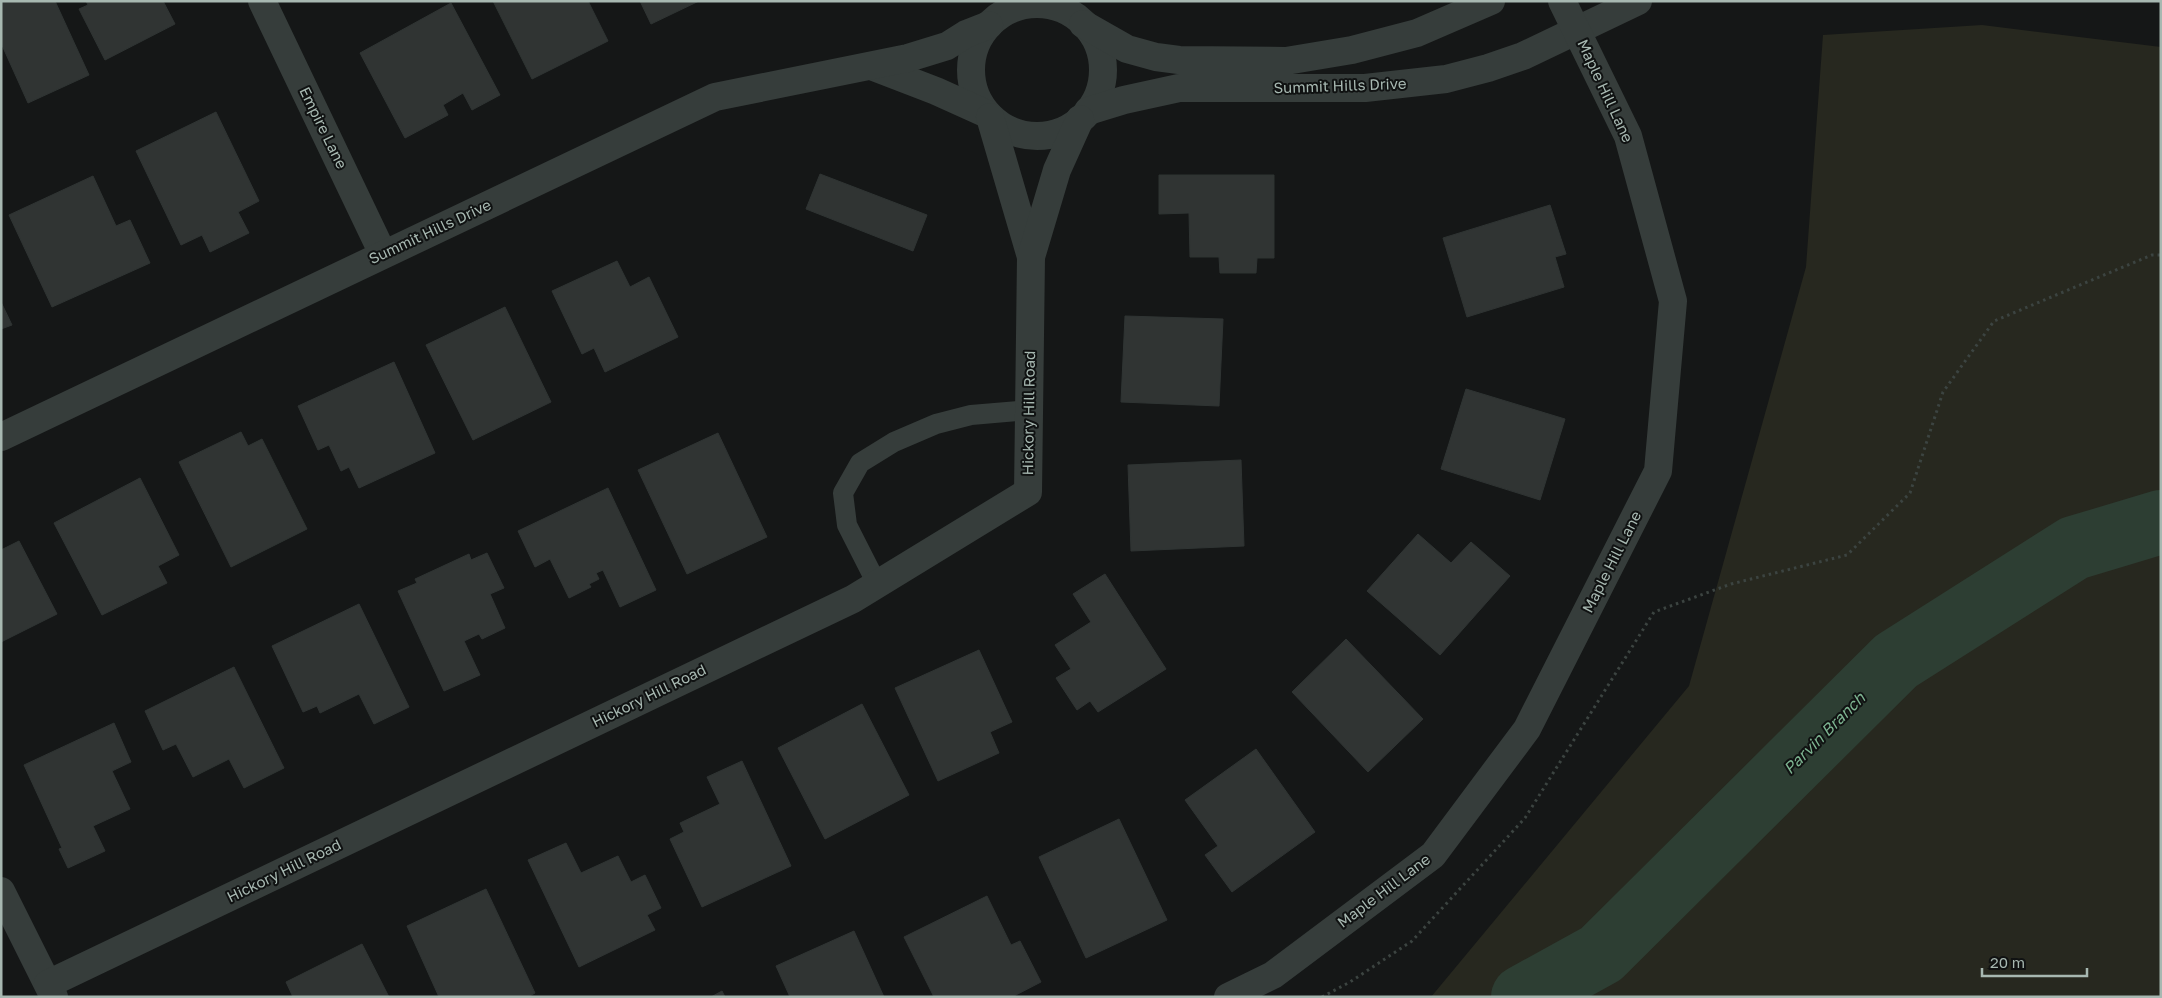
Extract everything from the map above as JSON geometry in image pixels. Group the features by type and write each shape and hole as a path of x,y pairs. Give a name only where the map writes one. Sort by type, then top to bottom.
{"street":[{"name":"Empire Lane","path":"262,1 384,254"},
{"name":"Summit Hills Drive","path":"1083,24 1127,49 1156,57 1179,60 1286,61 1338,53 1417,32 1491,1"},
{"name":"Maple Hill Lane","path":"1228,997 1273,975 1433,855 1527,729 1658,471 1673,301 1628,136 1562,1"},
{"name":"Summit Hills Drive","path":"1084,115 1124,100 1179,88 1365,88 1446,79 1488,68 1522,56 1638,1"},
{"path":"1039,4 1065,11 1083,24 1098,47 1102,64 1099,91 1084,115 1063,130 1036,136 1018,133 1005,128 989,115 974,89 971,66 976,44 989,25 1012,9 1025,5 1039,4"},
{"name":"Summit Hills Drive","path":"1,437 715,96 908,58 947,46 966,34 989,25"},
{"name":"Summit Hills Drive","path":"871,66 936,91 989,115"},
{"name":"Hickory Hill Road","path":"989,115 1031,257"},
{"name":"Hickory Hill Road","path":"51,990 853,599 1028,492 1031,257 1057,170 1084,115"},
{"path":"1,891 51,990"}],"lane":[{"path":"877,584 847,525 843,493 860,464 894,442 936,424 971,415 1029,410"}],"path":[{"path":"1322,997 1350,982 1412,941 1525,818 1654,612 1731,584 1847,556 1910,493 1943,392 1994,322 2152,255 2161,255"}],"shaded area":[{"path":"1982,25 2161,47 2161,997 1431,997 1689,686 1806,267 1823,35"}],"building":[{"path":"1,1 55,1 89,75 28,103 1,43"},
{"path":"86,1 163,1 175,24 105,60 79,9 88,5"},
{"path":"493,1 588,1 608,41 532,79"},
{"path":"640,1 699,1 651,24"},
{"path":"451,3 500,95 472,110 463,93 443,105 448,115 405,138 360,53"},
{"path":"216,112 259,201 238,212 249,233 210,252 202,235 181,245 136,151"},
{"path":"820,174 927,215 913,251 806,209"},
{"path":"1159,175 1274,175 1274,258 1257,258 1256,273 1220,273 1219,257 1190,257 1189,213 1159,214"},
{"path":"93,176 116,226 130,220 150,263 52,307 9,215"},
{"path":"1550,205 1566,254 1555,257 1564,287 1467,317 1443,238"},
{"path":"617,261 630,287 649,277 678,337 605,372 594,348 582,354 552,291"},
{"path":"1,302 12,325 1,329"},
{"path":"505,307 551,402 473,440 426,345"},
{"path":"1125,316 1223,319 1219,406 1121,402"},
{"path":"394,362 435,453 359,488 349,467 341,471 329,445 318,450 298,406"},
{"path":"1466,389 1565,419 1540,500 1441,469"},
{"path":"241,432 248,446 262,439 307,529 231,567 179,462"},
{"path":"718,433 767,537 687,574 638,470"},
{"path":"1241,460 1244,546 1131,551 1128,465"},
{"path":"140,478 179,555 158,566 167,583 102,615 54,523"},
{"path":"608,488 656,590 620,607 603,570 596,573 599,579 589,584 591,587 569,598 550,559 535,567 518,531"},
{"path":"1418,534 1451,563 1471,542 1510,576 1440,655 1367,591"},
{"path":"19,541 57,614 1,642 1,550"},
{"path":"487,553 504,588 490,594 505,628 482,639 479,634 464,641 480,675 444,691 398,591 417,583 415,579 469,554 471,560"},
{"path":"1105,574 1166,669 1098,712 1090,701 1077,710 1056,678 1071,669 1055,645 1091,622 1073,594"},
{"path":"359,604 409,707 374,724 359,694 320,713 317,706 303,712 272,646"},
{"path":"1346,639 1423,719 1368,772 1292,692"},
{"path":"979,650 1012,722 990,732 999,753 938,781 895,688"},
{"path":"234,667 284,768 244,788 229,759 193,777 176,744 163,750 145,711"},
{"path":"862,704 909,795 825,839 778,748"},
{"path":"114,723 131,762 112,771 130,809 93,826 105,851 68,868 59,849 62,848 24,765"},
{"path":"1256,749 1315,832 1232,892 1205,855 1218,846 1185,800"},
{"path":"742,761 791,866 702,907 670,839 684,832 680,823 720,804 707,777"},
{"path":"1119,819 1167,920 1086,958 1039,857"},
{"path":"566,843 581,873 618,856 631,882 645,875 661,908 647,915 655,930 579,967 528,860"},
{"path":"486,889 535,993 528,997 439,997 407,926"},
{"path":"987,896 1011,945 1020,941 1041,982 1012,997 934,997 904,937"},
{"path":"854,931 884,997 790,997 776,966"},
{"path":"362,944 389,997 293,997 286,982"},
{"path":"722,991 725,997 711,997"}],"waterway":[{"name":"Parvin Branch","path":"1523,997 1601,954 1896,661 2074,548 2161,522"}]}
